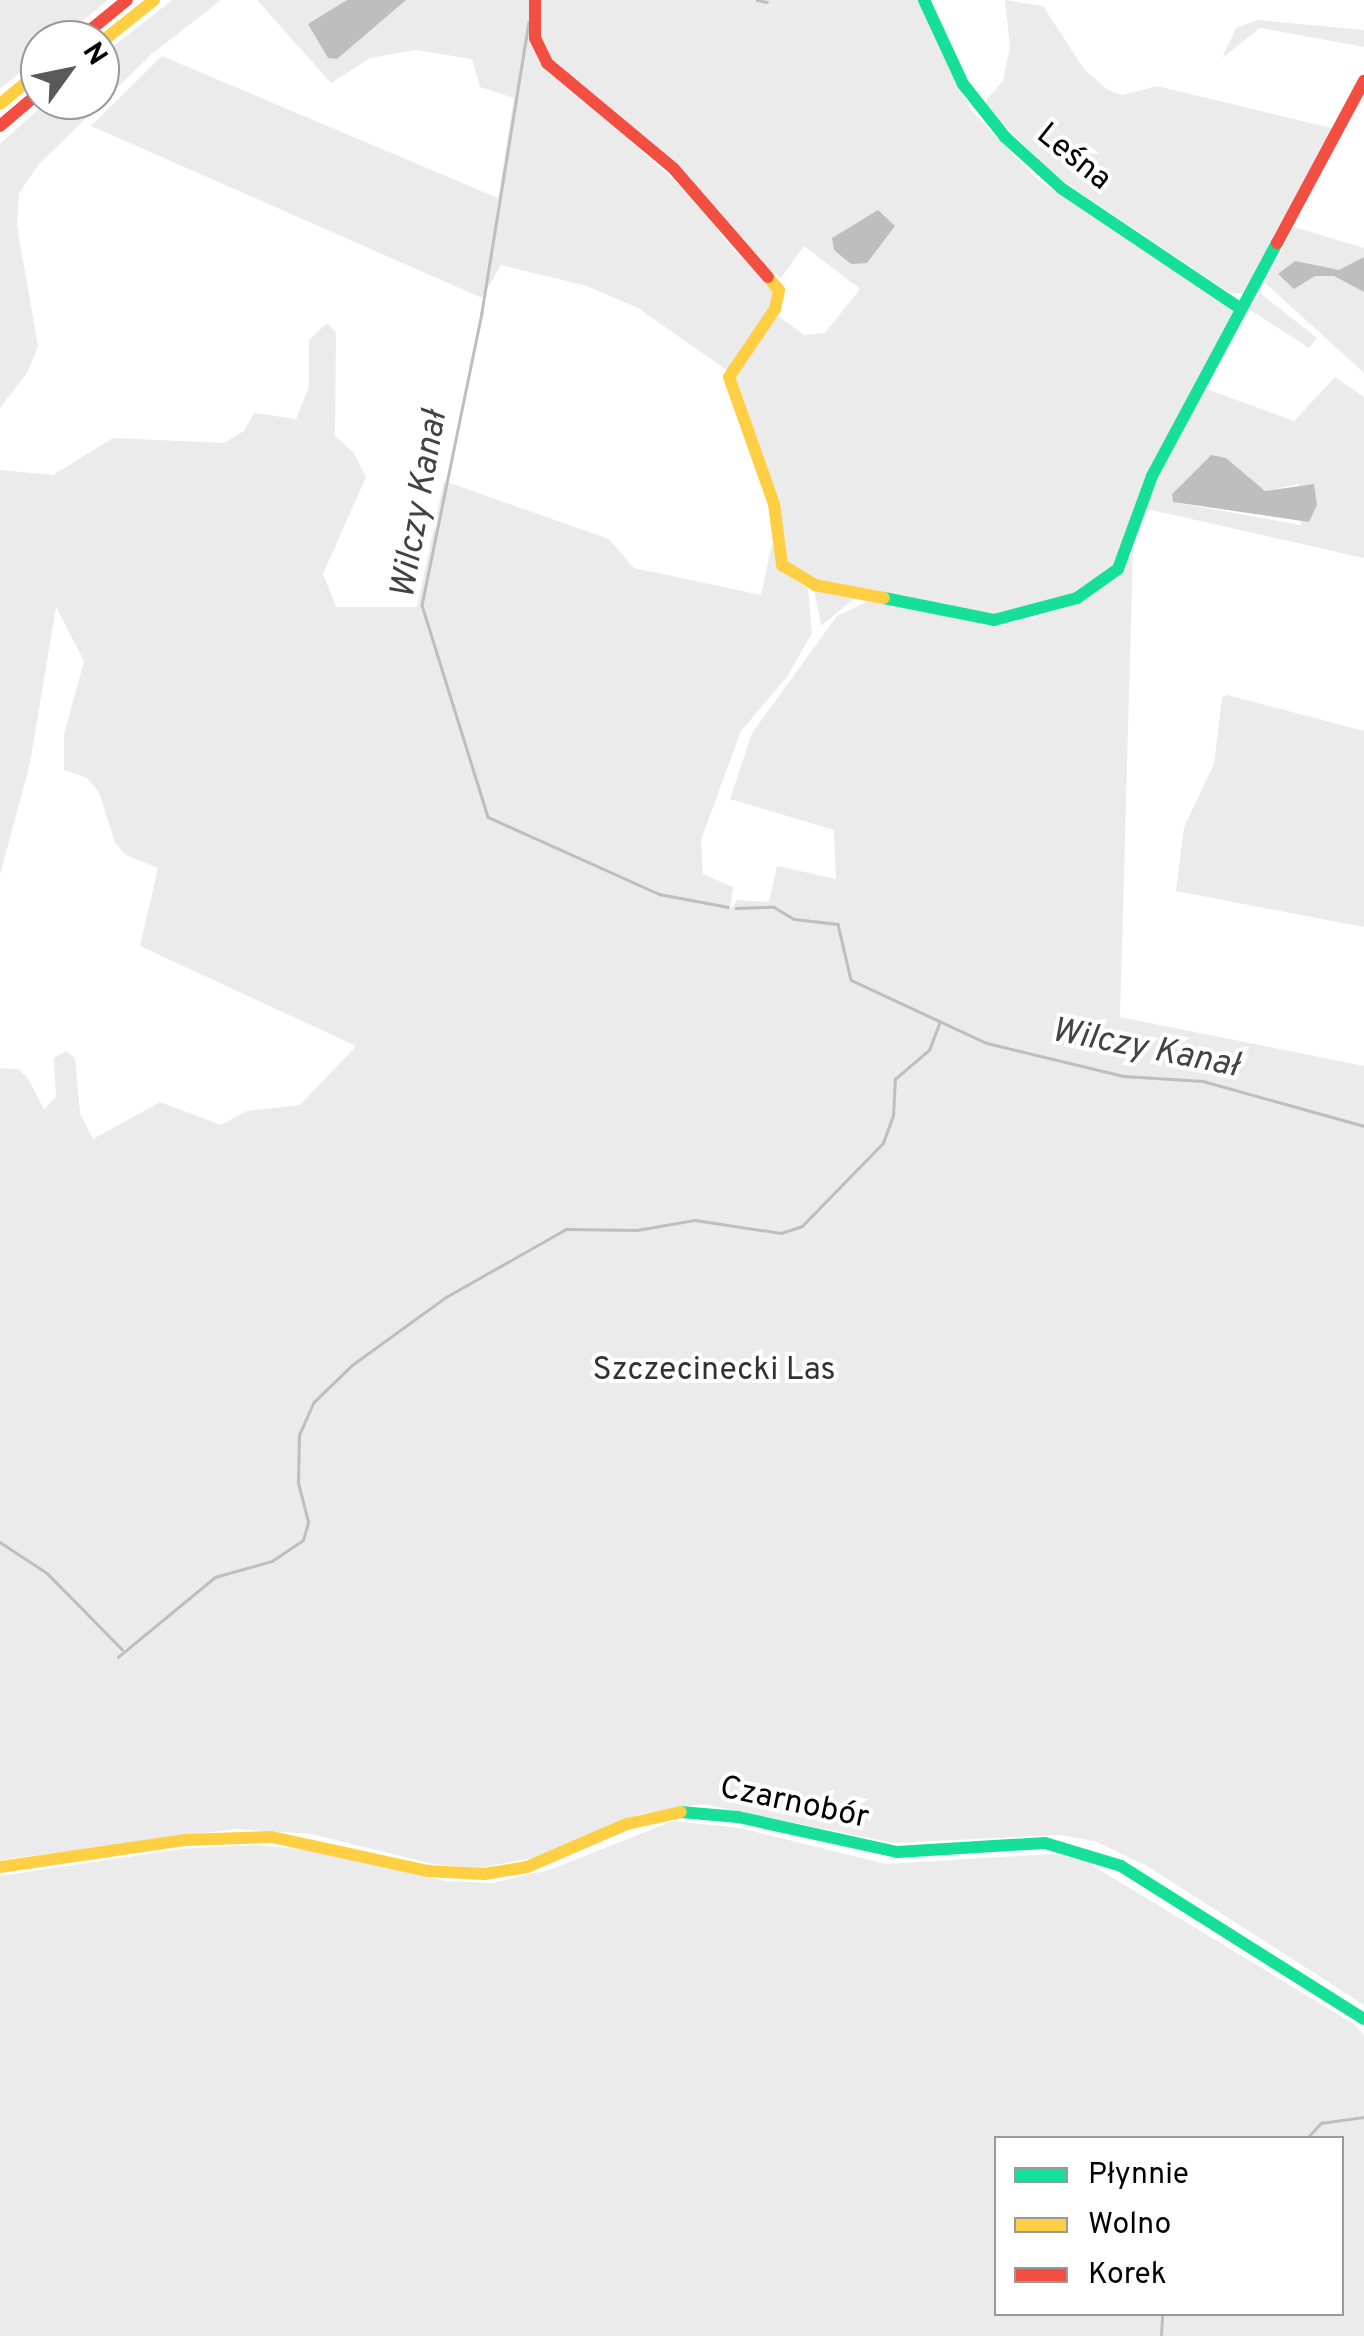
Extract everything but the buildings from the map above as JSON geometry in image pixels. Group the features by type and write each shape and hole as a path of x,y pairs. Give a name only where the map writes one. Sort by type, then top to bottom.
{"main road":[{"path":"102,20 127,0"},
{"path":"120,27 154,0"},
{"path":"535,0 534,38 546,63 674,169 779,290 775,309 730,377 774,504 778,558 808,582 994,620 1088,593 1127,554 1144,492 1364,80"},
{"name":"Leśna","path":"924,0 979,108 1028,160 1241,309"},
{"path":"0,130 20,110"},
{"name":"Czarnobór","path":"0,1868 184,1840 258,1837 313,1842 428,1870 484,1874 539,1863 626,1824 680,1812 728,1814 897,1852 1045,1844 1120,1866 1364,2019"}],"green space":[{"path":"0,0 108,0 84,20 20,20 20,72 0,89"},
{"path":"172,0 221,0 153,53 120,85 120,41"},
{"path":"257,0 532,0 531,35 539,59 696,200 733,250 765,277 773,292 768,313 728,371 638,308 587,286 501,265 482,298 91,126 97,120 120,120 120,97 162,56 498,198 514,98 480,87 472,59 416,50 370,58 331,83"},
{"path":"537,0 918,0 971,110 1036,178 1234,311 1116,565 1084,591 1003,616 811,579 785,560 733,379 776,314 804,335 825,333 860,289 804,246 781,278 752,256 705,199 550,61 539,40"},
{"path":"1005,0 1043,6 1084,69 1108,90 1122,95 1157,86 1335,129 1245,294 1230,293 1054,175 983,104 1003,81 1010,47"},
{"path":"1258,20 1364,30 1364,47 1260,28 1222,58 1236,28"},
{"path":"27,120 84,120 39,164 19,193 17,226 38,346 27,373 0,408 0,144"},
{"path":"1294,227 1364,248 1364,373 1265,283"},
{"path":"1260,293 1317,338 1309,348 1249,309"},
{"name":"Szczecinecki Las","path":"327,323 336,333 335,436 354,453 366,477 323,574 336,607 417,607 444,481 609,539 634,568 761,595 772,544 783,572 808,589 812,633 787,677 741,731 701,840 703,874 733,887 730,910 737,900 769,902 777,866 836,879 834,830 730,799 752,733 837,616 869,601 994,624 1032,619 1087,599 1116,576 1133,551 1120,1017 1364,1066 1364,2005 1147,1866 1094,1841 1060,1835 894,1843 702,1804 639,1814 539,1857 478,1868 433,1864 311,1834 236,1829 0,1860 0,1068 18,1069 27,1077 44,1109 56,1097 54,1058 66,1051 75,1058 80,1113 93,1139 160,1102 221,1125 247,1111 300,1105 356,1046 140,946 158,868 126,855 115,843 99,792 87,778 64,770 64,735 84,661 56,607 30,763 0,875 0,470 53,475 113,438 224,443 244,431 254,413 296,419 309,387 309,340"},
{"path":"1335,377 1364,397 1364,558 1143,508 1204,388 1294,421","holes":["1211,455 1265,491 1299,484 1301,525 1173,502 1172,494"]},
{"path":"814,588 857,596 821,626"},
{"path":"1227,695 1364,731 1364,927 1176,891 1184,827 1214,764 1222,698"},
{"path":"673,1821 740,1828 886,1864 1052,1854 1085,1861 1354,2024 1364,2035 1364,2336 0,2336 0,1876 181,1849 258,1845 319,1851 445,1881 492,1883 549,1870"}],"shaded area":[{"path":"347,0 406,0 337,59 328,58 308,24"},
{"path":"878,210 895,226 867,263 851,264 834,250 832,238"},
{"path":"1364,257 1364,292 1334,276 1315,276 1294,289 1278,274 1295,261 1339,270"},
{"path":"1211,455 1226,458 1265,491 1314,484 1317,505 1309,522 1173,502 1172,494"}],"waterway":[{"path":"757,0 767,2"},
{"name":"Wilczy Kanał","path":"529,22 482,313 422,605 488,817 659,894 728,907"},
{"name":"Wilczy Kanał","path":"736,908 774,907 794,919 838,924 851,980 987,1043 1123,1076 1203,1081 1364,1126"},
{"path":"118,1657 215,1577 272,1561 303,1540 308,1522 298,1483 299,1435 314,1402 352,1365 446,1297 566,1229 637,1230 695,1220 781,1233 802,1226 883,1143 893,1116 895,1079 929,1050 939,1024"},
{"path":"0,1542 47,1573 122,1649"},
{"path":"1309,2136 1321,2123 1364,2117"},
{"path":"1161,2336 1162,2316"}],"traffic: fast":[{"path":"924,0 963,84 1005,137 1061,188 1241,309"},
{"path":"884,598 994,620 1077,598 1118,569 1152,476 1277,243"},
{"path":"681,1812 738,1817 897,1852 1045,1843 1121,1866 1364,2019"}],"traffic: slow":[{"path":"120,27 154,0"},
{"path":"0,104 20,88"},
{"path":"768,277 779,290 775,309 729,377 774,504 782,565 815,585 884,598"},
{"path":"0,1867 184,1840 272,1837 428,1871 484,1874 527,1867 627,1824 681,1812"}],"traffic: jam":[{"path":"102,20 127,0"},
{"path":"535,0 535,38 547,63 674,169 768,277"},
{"path":"1277,243 1364,81"},
{"path":"0,126 20,109"}]}
